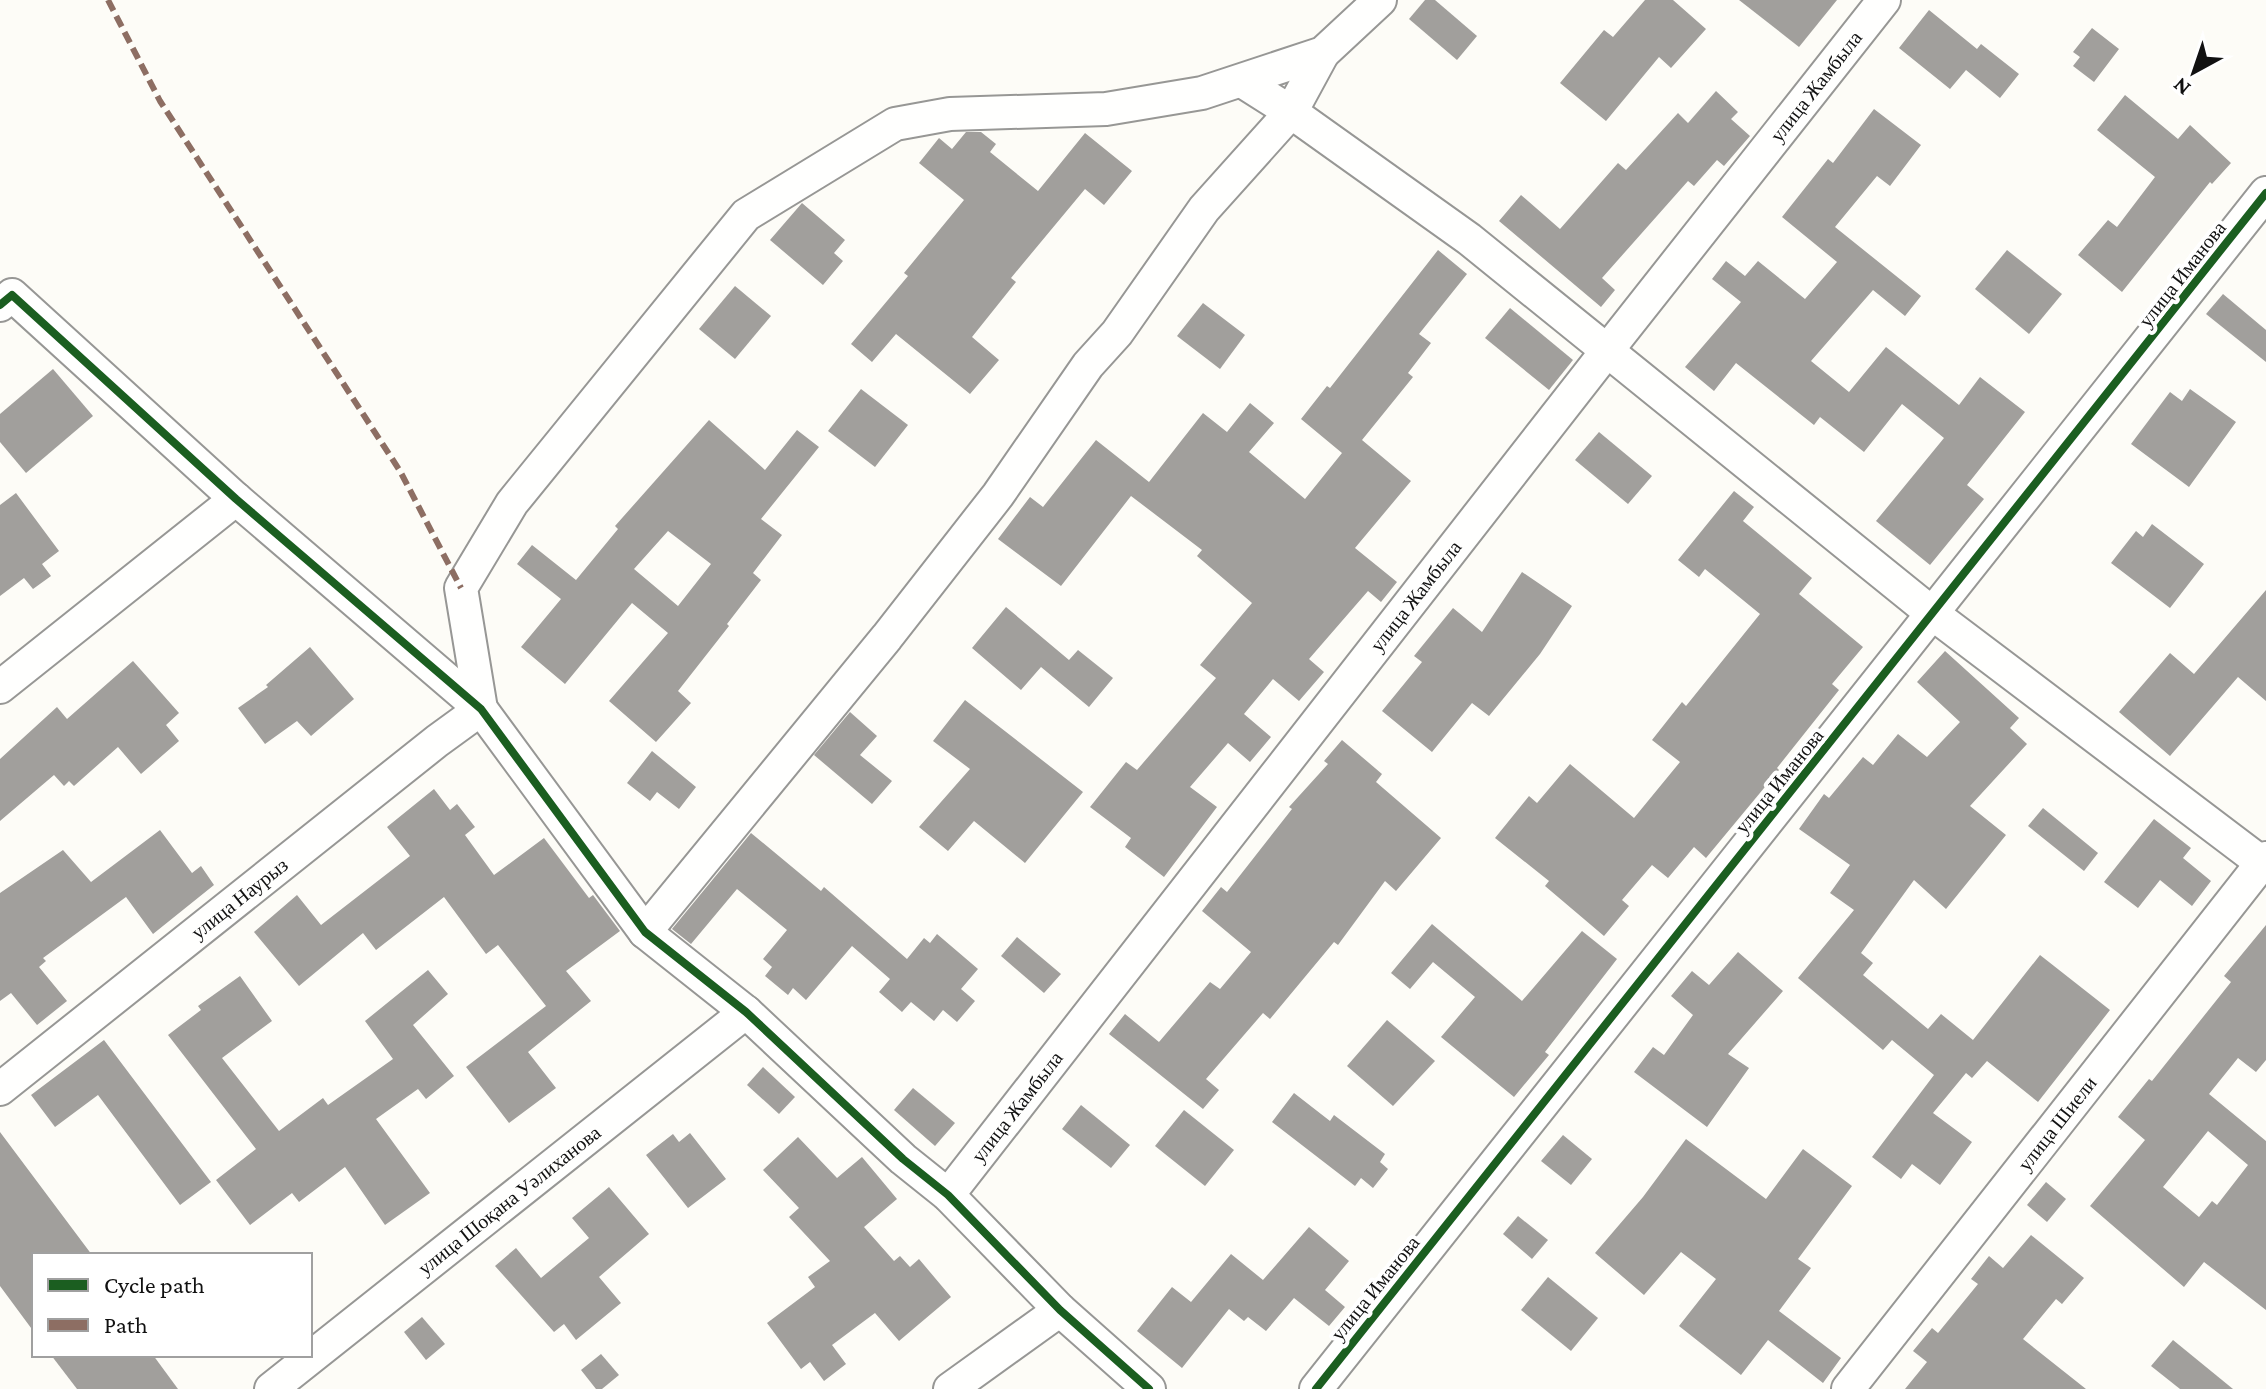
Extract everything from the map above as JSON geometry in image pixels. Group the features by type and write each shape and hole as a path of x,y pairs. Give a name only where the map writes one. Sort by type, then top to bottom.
{"street":[{"path":"645,932 877,649 998,495 1088,365 1117,333 1204,209 1291,112 1323,53 1380,0"},
{"name":"улица Жамбыла","path":"948,1195 1884,0"},
{"path":"481,709 461,588 512,503 746,215 895,124 950,114 1106,109 1202,93 1323,53"},
{"path":"1242,81 1291,112 1469,239 1933,614 2265,862"},
{"name":"улица Иманова","path":"1316,1389 2266,193"},
{"path":"4,294 481,709 645,932 746,1012 903,1159 948,1195 1060,1310 1149,1389"},
{"path":"0,687 236,499"},
{"name":"улица Наурыз","path":"0,1089 481,709"},
{"name":"улица Шиели","path":"1848,1389 2265,862"},
{"name":"улица Шоқана Уәлиханова","path":"312,1356 746,1012"},
{"path":"950,1389 1060,1310"},
{"name":"улица Шоқана Уәлиханова","path":"271,1389 311,1357"}],"building":[{"path":"1425,0 1435,0 1477,36 1457,60 1409,19"},
{"path":"1645,0 1673,0 1706,29 1671,68 1659,57 1606,121 1560,83 1604,30 1613,37"},
{"path":"1739,0 1837,0 1799,47"},
{"path":"1929,10 1977,49 1981,44 2019,74 2000,98 1966,70 1950,89 1899,48"},
{"path":"2092,28 2119,49 2094,82 2073,66 2080,57 2073,52"},
{"path":"1716,91 1738,112 1731,119 1750,136 1724,166 1717,160 1694,186 1688,181 1602,278 1615,290 1601,307 1499,221 1521,195 1560,229 1618,163 1626,170 1678,113 1688,123"},
{"path":"2125,95 2178,139 2190,125 2231,163 2212,184 2210,182 2122,292 2078,255 2108,220 2117,227 2155,177 2097,130"},
{"path":"1874,109 1921,145 1890,186 1877,176 1835,227 1921,296 1905,316 1873,290 1811,361 1849,392 1886,347 1959,405 1980,377 2025,412 1967,485 1984,499 1930,565 1876,521 1944,438 1902,404 1864,452 1820,417 1814,425 1736,363 1714,391 1685,367 1741,302 1712,279 1726,261 1745,276 1758,261 1805,299 1837,262 1782,217 1828,159 1833,163"},
{"path":"966,132 981,132 996,144 990,152 1038,191 1085,133 1132,171 1104,205 1085,189 1011,278 1016,282 972,337 999,360 970,394 896,334 872,362 851,344 908,276 904,273 964,200 919,163 939,138 952,149"},
{"path":"802,203 845,240 834,253 843,261 823,285 770,240"},
{"path":"1438,250 1467,274 1419,334 1431,343 1408,373 1413,377 1362,440 1411,481 1355,548 1397,582 1381,602 1368,591 1309,659 1324,672 1299,701 1273,679 1244,714 1271,737 1250,762 1228,743 1190,787 1217,807 1164,877 1125,847 1131,838 1090,807 1126,762 1137,770 1216,678 1200,665 1252,603 1197,556 1202,550 1131,496 1061,586 998,539 1030,497 1043,507 1096,440 1149,482 1203,413 1227,432 1250,403 1274,423 1249,452 1305,499 1342,453 1301,419 1327,386 1330,388"},
{"path":"2007,250 2062,294 2029,334 1975,289"},
{"path":"735,286 771,316 735,359 699,329"},
{"path":"2223,294 2266,330 2266,362 2206,314"},
{"path":"1203,303 1245,335 1220,369 1177,336"},
{"path":"1510,308 1573,360 1549,390 1485,338"},
{"path":"53,369 93,416 26,473 0,442 0,414"},
{"path":"861,389 908,425 875,467 828,431"},
{"path":"2190,389 2236,422 2189,487 2131,444 2170,392 2182,401"},
{"path":"709,420 765,470 797,430 819,447 761,519 782,535 753,573 761,580 678,691 691,703 656,742 609,701 668,633 632,603 565,684 521,647 561,599 517,564 532,545 576,580 618,529 615,526","holes":["668,531 711,564 678,606 634,569"]},
{"path":"1599,432 1652,476 1628,504 1575,460"},
{"path":"1734,491 1754,507 1743,521 1812,578 1799,594 1863,647 1832,684 1839,690 1777,768 1779,770 1706,858 1694,847 1668,878 1652,865 1622,900 1629,906 1604,936 1545,886 1549,881 1495,838 1529,796 1537,803 1570,764 1634,818 1680,762 1652,740 1682,702 1686,706 1760,614 1705,569 1699,577 1678,560"},
{"path":"16,493 59,551 42,564 51,576 33,589 24,578 0,596 0,505"},
{"path":"2152,524 2204,564 2170,608 2111,563 2136,531 2143,537"},
{"path":"1522,572 1572,606 1540,654 1489,716 1472,703 1432,752 1382,711 1422,662 1414,656 1453,608 1482,632"},
{"path":"2266,590 2266,701 2238,677 2170,756 2119,712 2170,653 2194,674"},
{"path":"1006,607 1069,660 1078,650 1113,678 1089,707 1041,667 1021,690 972,648"},
{"path":"310,647 354,699 311,736 297,721 265,744 238,708 268,687 266,685"},
{"path":"1945,651 2019,718 2010,728 2027,744 1970,806 2006,835 1946,909 1914,880 1861,953 1873,963 1863,975 1928,1029 1941,1014 1973,1040 2040,955 2110,1010 2038,1102 1987,1061 1972,1078 1966,1073 1933,1113 1972,1142 1940,1185 1912,1164 1901,1179 1872,1157 1934,1075 1892,1040 1883,1050 1798,978 1854,910 1830,893 1850,865 1799,829 1824,794 1829,798 1863,757 1873,765 1898,734 1927,757 1960,722 1917,682"},
{"path":"133,661 179,713 166,725 179,741 141,774 118,747 74,786 69,781 64,786 54,775 0,821 0,759 57,707 67,719"},
{"path":"965,700 1083,792 1025,863 974,821 948,851 919,827 970,769 933,741"},
{"path":"850,712 877,736 860,755 892,781 872,804 814,755"},
{"path":"1342,740 1382,774 1376,782 1441,838 1396,891 1385,881 1338,945 1334,942 1270,1019 1263,1013 1206,1079 1219,1090 1203,1109 1109,1034 1125,1014 1159,1042 1210,982 1220,989 1251,952 1202,911 1221,887 1227,892 1292,809 1289,807 1328,764 1324,761"},
{"path":"652,751 696,787 679,809 657,792 650,801 627,783"},
{"path":"434,789 450,810 457,804 475,827 465,835 494,875 544,838 589,898 593,895 620,931 566,971 591,1001 528,1052 556,1088 509,1123 466,1067 546,1006 498,945 486,954 444,897 376,950 363,933 299,986 254,932 297,895 321,925 410,856 387,827"},
{"path":"2043,808 2098,853 2084,871 2028,826"},
{"path":"2154,819 2191,848 2183,858 2211,881 2192,906 2160,880 2138,908 2104,882"},
{"path":"160,830 192,873 201,866 214,885 153,934 126,897 43,958 46,961 39,967 67,1001 37,1025 11,993 0,1001 0,893 63,850 91,882"},
{"path":"751,833 821,891 824,887 907,959 924,938 930,943 937,934 978,969 961,989 975,1001 957,1022 943,1010 934,1021 911,1002 902,1012 879,992 890,979 852,946 806,1000 793,988 788,995 765,976 772,967 763,959 787,930 737,889 691,944 672,929"},
{"path":"1432,924 1522,1001 1582,931 1617,959 1545,1052 1549,1055 1514,1097 1441,1037 1475,997 1433,962 1410,989 1391,973"},
{"path":"2266,925 2266,1060 2256,1072 2238,1058 2209,1094 2266,1141 2266,1310 2204,1262 2184,1287 2090,1206 2145,1140 2118,1117 2149,1079 2152,1081 2231,982 2224,976","holes":["2208,1131 2248,1165 2217,1205 2212,1201 2199,1217 2163,1187"]},
{"path":"1017,937 1061,974 1044,993 1001,956"},
{"path":"1738,952 1783,991 1728,1054 1749,1068 1707,1127 1634,1072 1653,1047 1664,1055 1693,1015 1671,996 1692,971 1709,985"},
{"path":"428,970 448,994 413,1025 454,1076 426,1099 418,1089 376,1119 430,1193 385,1225 345,1167 299,1202 292,1193 250,1225 216,1180 256,1149 168,1035 201,1010 198,1006 240,976 272,1021 222,1058 279,1131 323,1098 328,1105 393,1059 365,1021"},
{"path":"1387,1020 1435,1061 1393,1106 1347,1066"},
{"path":"104,1040 211,1182 180,1205 98,1095 55,1127 31,1095"},
{"path":"763,1067 795,1097 779,1114 747,1085"},
{"path":"913,1088 955,1123 935,1146 894,1110"},
{"path":"1294,1093 1330,1121 1334,1115 1385,1154 1380,1162 1388,1169 1373,1188 1361,1178 1355,1186 1272,1122"},
{"path":"1081,1105 1130,1145 1111,1168 1062,1129"},
{"path":"1184,1110 1234,1150 1205,1186 1155,1146"},
{"path":"0,1132 91,1253 32,1253 32,1329 0,1286"},
{"path":"690,1133 726,1179 688,1208 646,1155 673,1134 679,1142"},
{"path":"1563,1135 1592,1159 1571,1185 1541,1161"},
{"path":"798,1137 837,1178 862,1157 897,1199 864,1227 894,1261 900,1256 910,1267 919,1259 951,1297 899,1341 875,1313 832,1345 846,1364 824,1381 810,1362 801,1369 767,1323 815,1287 808,1277 830,1261 789,1217 799,1208 763,1170"},
{"path":"1686,1139 1766,1199 1803,1149 1852,1186 1798,1259 1811,1268 1779,1311 1841,1358 1823,1383 1768,1340 1741,1375 1679,1326 1716,1279 1681,1252 1644,1295 1595,1253 1643,1197"},
{"path":"2046,1182 2066,1199 2047,1222 2027,1205"},
{"path":"609,1187 649,1234 599,1277 621,1303 576,1340 564,1324 554,1332 495,1266 516,1248 541,1278 589,1238 572,1218"},
{"path":"1518,1216 1548,1240 1532,1259 1503,1234"},
{"path":"1309,1227 1349,1261 1325,1290 1345,1307 1329,1326 1294,1298 1266,1331 1248,1317 1244,1321 1229,1309 1182,1368 1137,1331 1172,1287 1191,1302 1231,1254 1263,1280"},
{"path":"2031,1235 2084,1278 2062,1304 2056,1299 2023,1339 2086,1389 1905,1389 1927,1362 1913,1351 1932,1328 1938,1333 1978,1284 1971,1279 1989,1256 2003,1268"},
{"path":"1548,1277 1598,1318 1571,1351 1521,1310"},
{"path":"422,1317 445,1344 426,1360 404,1332"},
{"path":"2173,1340 2233,1389 2180,1389 2151,1366"},
{"path":"601,1354 619,1375 602,1389 596,1389 581,1370"},
{"path":"53,1357 154,1357 178,1389 77,1389"}],"marked path":[{"path":"108,0 160,101 400,471 461,588"}],"cycle path":[{"path":"1316,1389 2266,193"},
{"path":"0,305 12,295 236,499 481,709 645,932 746,1012 903,1159 948,1195 1060,1310 1149,1389"}]}
